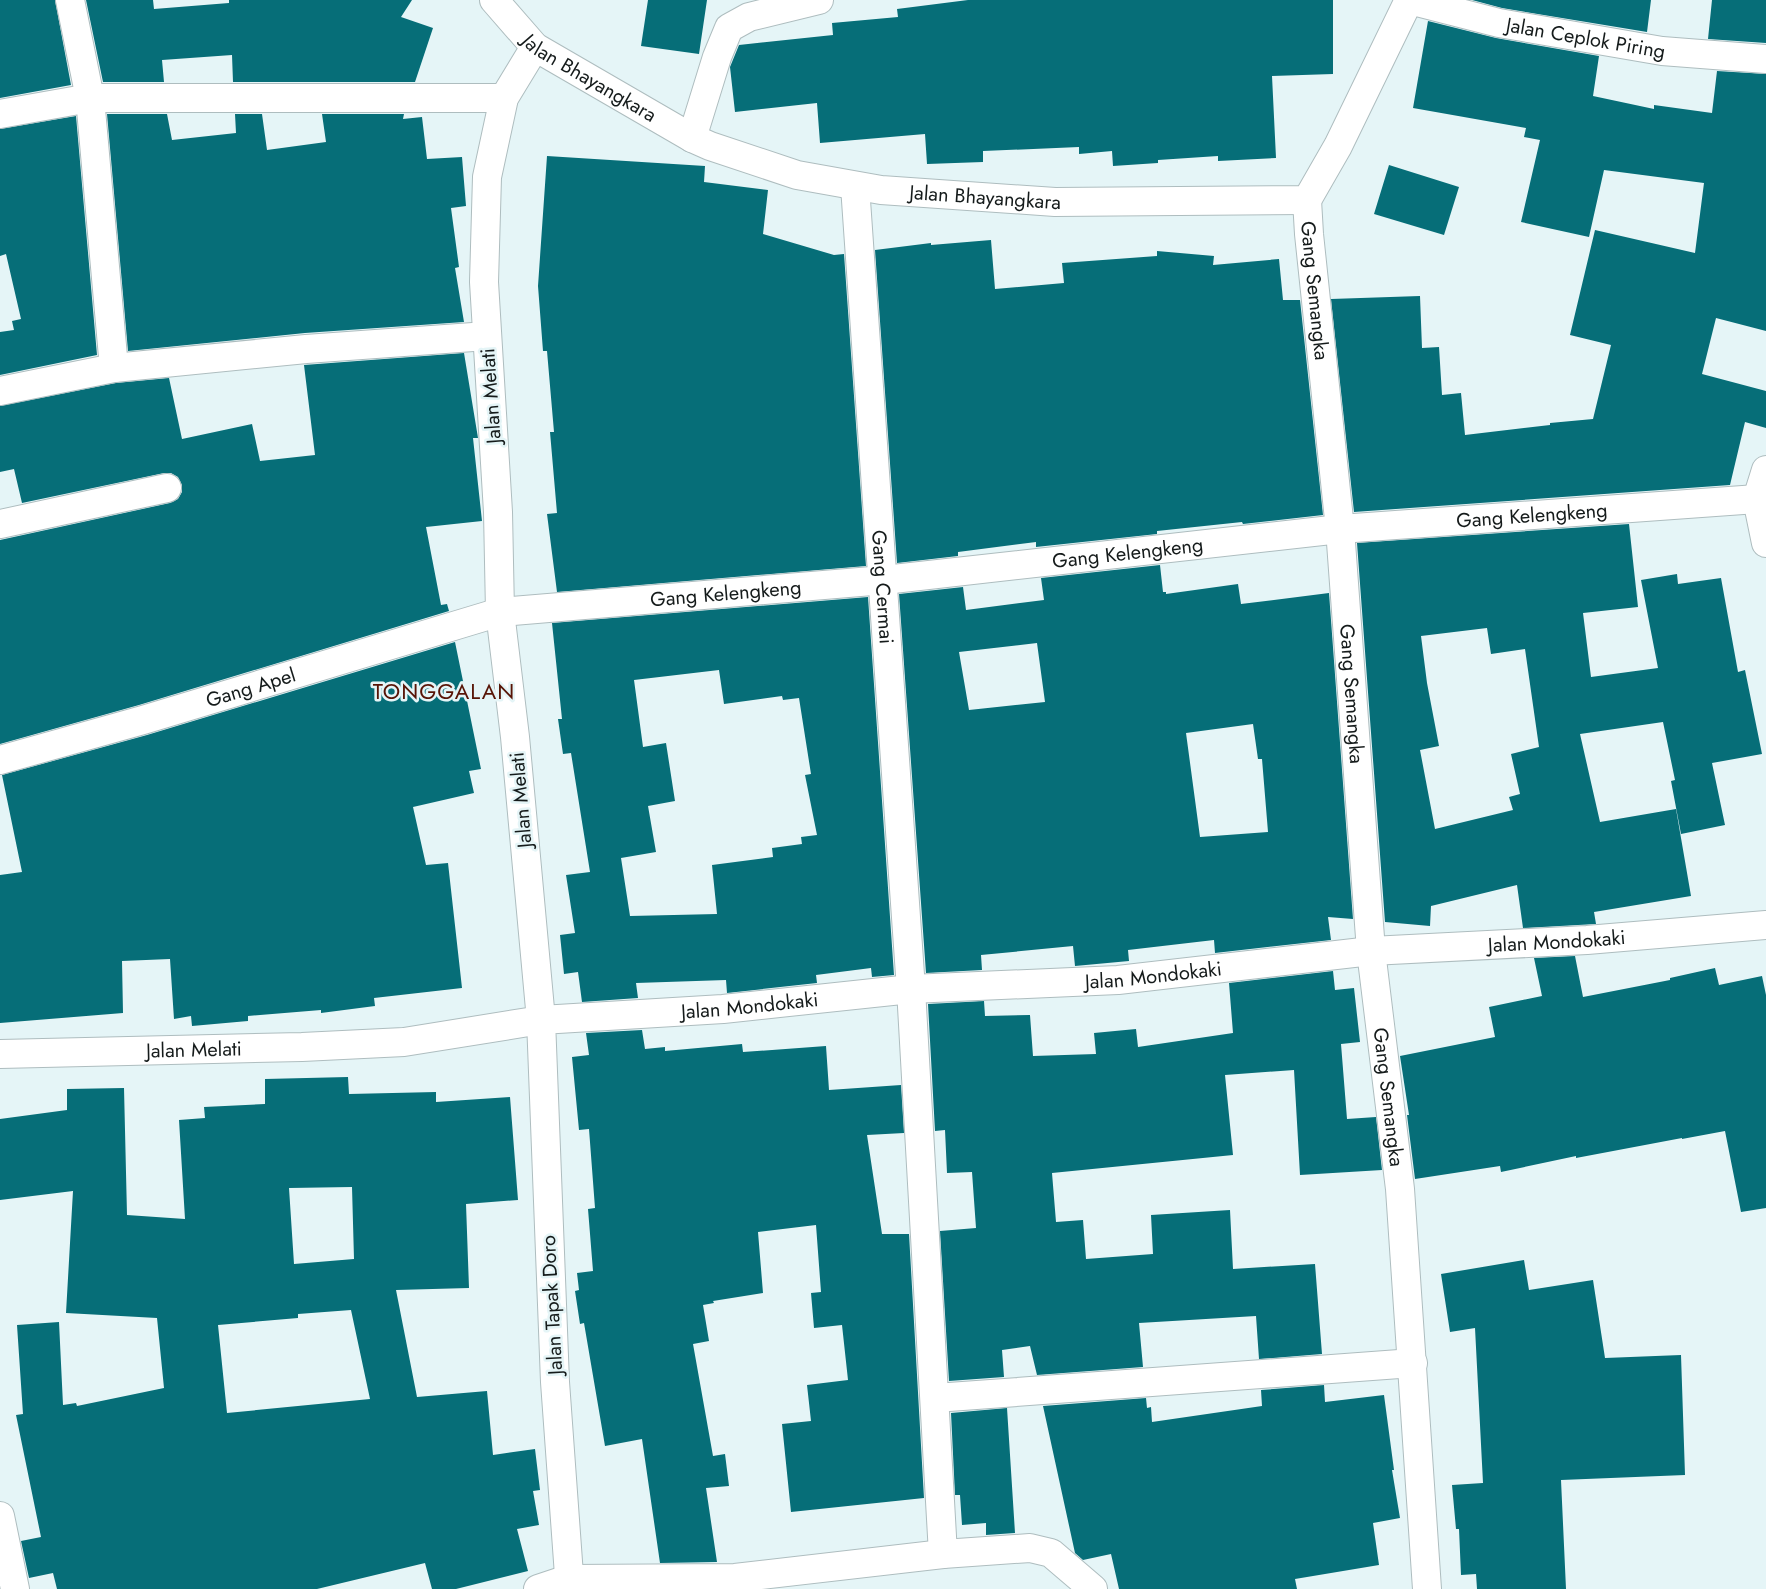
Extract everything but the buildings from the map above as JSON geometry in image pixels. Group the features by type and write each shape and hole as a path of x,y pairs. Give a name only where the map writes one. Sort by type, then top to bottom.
{"street":[{"path":"70,0 90,98 114,368"},
{"name":"Jalan Bhayangkara","path":"494,0 535,47 692,138 710,146 797,175 881,190 1055,202 1307,200"},
{"path":"692,138 717,57 729,28 749,16 819,0"},
{"path":"1307,200 1338,146 1409,0"},
{"name":"Jalan Ceplok Piring","path":"1409,0 1499,23 1662,51 1766,59"},
{"name":"Jalan Melati","path":"0,1054 302,1047 404,1042 541,1020 515,737 500,612 498,512 484,282 487,177 504,98 535,47"},
{"path":"0,114 90,98 504,98"},
{"name":"Gang Cermai","path":"856,186 911,989 943,1554"},
{"name":"Gang Semangka","path":"1307,200 1340,529 1371,951 1400,1189 1428,1589"},
{"path":"0,391 114,368 306,349 487,336"},
{"path":"1766,470 1757,498 1766,543"},
{"path":"0,524 167,488"},
{"name":"Gang Kelengkeng","path":"500,612 884,580 1340,529 1757,498"},
{"name":"Gang Apel","path":"0,760 143,720 500,612"},
{"name":"Jalan Mondokaki","path":"541,1020 723,1009 911,989 1118,980 1371,951 1765,929"},
{"name":"Jalan Tapak Doro","path":"541,1020 555,1382 569,1584"},
{"path":"935,1398 1413,1364"},
{"path":"0,1516 15,1589"},
{"path":"538,1589 569,1584 735,1578 943,1554 1030,1548 1051,1553 1093,1589"}],"district":[{"name":"TONGGALAN","path":"444,691"}]}
